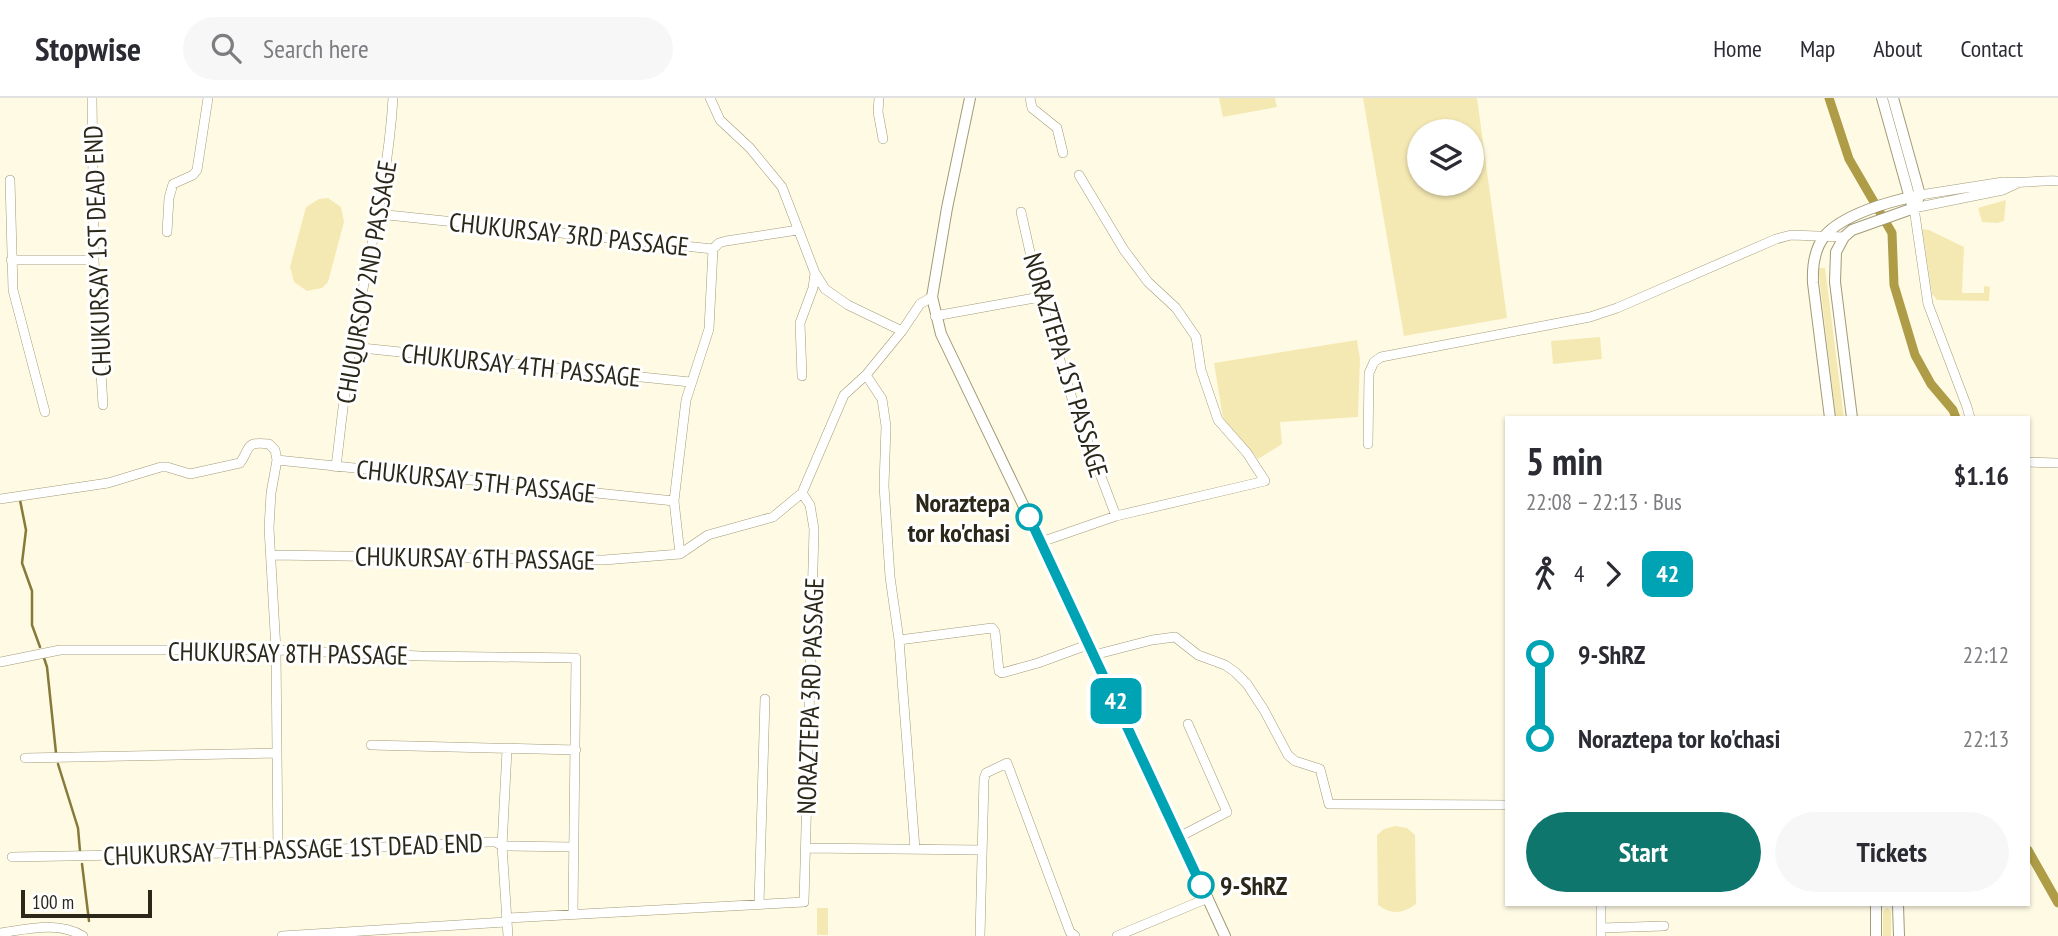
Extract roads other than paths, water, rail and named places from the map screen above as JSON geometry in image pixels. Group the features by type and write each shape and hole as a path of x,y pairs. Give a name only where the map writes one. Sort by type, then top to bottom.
{"main road":[{"path":"970,98 932,297 935,316 948,353 1041,542 1225,936"},
{"path":"1882,98 1914,200"},
{"path":"1892,98 1914,200"},
{"path":"1852,416 1834,272 1836,252 1844,237 1862,219 1895,200 1914,200"},
{"path":"1830,416 1813,273 1816,254 1823,237 1837,223 1898,212 1914,200"},
{"path":"1876,906 1876,936"},
{"path":"1898,906 1899,936"}],"street":[{"name":"CHUKURSAY 1ST DEAD END","path":"92,98 94,260 103,405"},
{"path":"167,232 173,184 180,178 193,175 197,170 208,98"},
{"name":"CHUQURSOY 2ND PASSAGE","path":"336,467 352,347 391,136 393,98"},
{"path":"710,98 727,129 750,148 782,187 815,273 825,289 848,305 902,331"},
{"path":"879,98 878,112 883,139"},
{"path":"1030,98 1032,108 1057,128 1063,153"},
{"path":"1041,542 1115,516 1265,481 1247,453 1218,420 1201,370 1196,337 1176,308 1148,282 1124,250 1079,175"},
{"path":"10,180 13,290 45,412"},
{"path":"1914,200 2003,190 2037,180 2058,181"},
{"path":"1914,200 2003,182 2016,184"},
{"path":"1914,200 1928,304 1969,416"},
{"name":"NORAZTEPA 1ST PASSAGE","path":"1021,212 1040,297 1076,411 1115,516"},
{"name":"CHUKURSAY 3RD PASSAGE","path":"378,214 713,249 719,243 798,230"},
{"path":"1368,444 1368,376 1378,358 1590,317 1776,239 1791,236 1844,237"},
{"path":"713,249 709,329 686,400 674,502 680,554 708,535 773,517 802,493 844,395 866,375 902,331 920,303 932,297"},
{"path":"11,260 94,260"},
{"path":"802,376 800,323 814,288 815,273"},
{"path":"935,316 1040,297"},
{"name":"CHUKURSAY 4TH PASSAGE","path":"352,347 690,382"},
{"path":"866,375 882,399 886,426 885,500 890,577 899,640 915,849"},
{"path":"0,499 108,483 160,467 190,474 240,463 247,447 251,445 269,444 275,450 277,460 271,493 271,555 276,650 278,852"},
{"name":"CHUKURSAY 5TH PASSAGE","path":"277,460 674,502"},
{"path":"2030,462 2058,463"},
{"name":"NORAZTEPA 3RD PASSAGE","path":"759,904 804,902 814,530 810,505 802,493"},
{"name":"CHUKURSAY 6TH PASSAGE","path":"271,555 604,560 680,554"},
{"path":"899,640 992,628 995,632 999,671 1002,673 1092,650 1175,637 1198,654 1225,665 1247,684 1288,755 1294,761 1318,767 1329,804 1505,805"},
{"name":"CHUKURSAY 8TH PASSAGE","path":"0,662 60,650 276,650 421,656 576,658 576,750"},
{"path":"282,936 506,920 573,912 759,904 765,699"},
{"path":"1179,838 1227,812 1188,723"},
{"path":"371,745 576,750 573,912"},
{"path":"507,750 502,846 508,936"},
{"path":"25,758 277,753"},
{"path":"980,936 984,776 1007,763 1070,932 1075,936"},
{"name":"CHUKURSAY 7TH PASSAGE 1ST DEAD END","path":"12,857 278,852 488,842 496,842 502,846 573,847"},
{"path":"806,848 981,850"},
{"path":"1117,936 1208,898"},
{"path":"1601,906 1601,932 1664,926"},
{"path":"0,933 58,927 83,936"}],"waterway":[{"path":"1829,98 1849,159 1892,233 1894,285 1915,355 1931,384 1955,416"},
{"path":"20,500 26,530 22,563 32,591 32,625 40,647"},
{"path":"44,658 56,753"},
{"path":"58,764 78,828 80,851"},
{"path":"2030,854 2058,903"},
{"path":"82,864 89,921"}],"place":[{"name":"Noraztepa tor ko'chasi","path":"1029,517"},
{"name":"9-ShRZ","path":"1201,885"}]}
